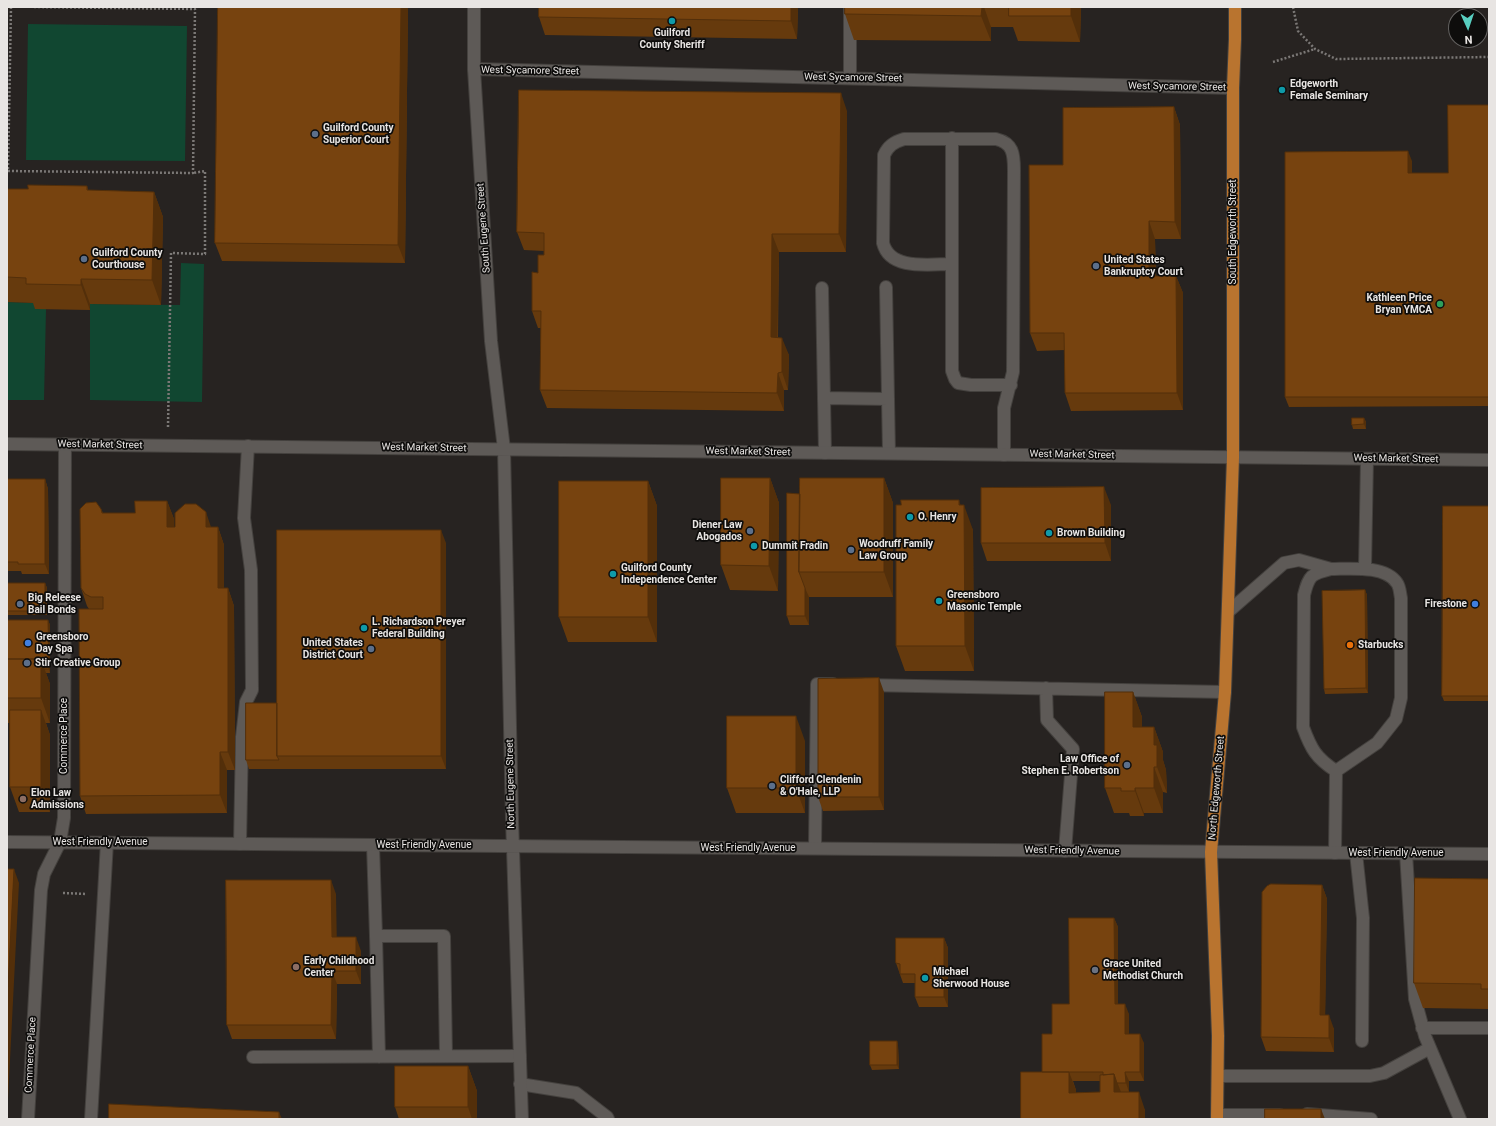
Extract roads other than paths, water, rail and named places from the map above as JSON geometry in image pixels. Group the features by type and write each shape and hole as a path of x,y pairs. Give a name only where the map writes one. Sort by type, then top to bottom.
{"main road":[{"name":"South Eugene Street","path":"474,7 474,69 491,341 504,449"},
{"path":"850,7 850,78"},
{"name":"South Edgeworth Street","path":"1233,457 1233,88 1236,39 1235,7"},
{"name":"West Sycamore Street","path":"474,69 1233,88"},
{"path":"952,138 952,371 958,383 971,385 1011,385"},
{"path":"952,264 909,264 890,256 885,248 883,164 886,149 896,141 904,139 996,138 1009,145 1012,150 1014,170 1013,372 1011,385 1004,408 1004,455"},
{"path":"886,287 888,453"},
{"path":"822,288 825,453"},
{"path":"824,398 888,399"},
{"name":"West Market Street","path":"7,444 1489,460"},
{"name":"Commerce Place","path":"28,1119 41,890 44,874 60,842 64,818 65,444"},
{"path":"240,844 242,737 246,702 252,690 251,570 244,518 248,446"},
{"name":"North Eugene Street","path":"504,449 512,846 522,1119"},
{"name":"North Edgeworth Street","path":"1217,1117 1218,1036 1211,852 1225,692 1233,457"},
{"path":"1365,569 1366,459"},
{"path":"1228,612 1284,563 1299,560 1331,569"},
{"path":"1331,569 1365,569 1386,573 1398,584 1401,598 1401,698 1396,719 1377,743 1336,771 1322,762 1310,746 1303,727 1304,595 1308,581 1316,573 1331,569"},
{"path":"815,848 816,684 1225,692"},
{"path":"1046,688 1047,720 1073,749 1065,851"},
{"path":"1335,853 1336,771"},
{"name":"West Friendly Avenue","path":"7,842 1489,854"},
{"path":"91,1119 107,842"},
{"path":"372,845 379,1057"},
{"path":"1356,853 1363,918 1362,1042"},
{"path":"1406,853 1415,999 1422,1028 1460,1119"},
{"path":"376,936 444,936 446,1056"},
{"path":"1422,1028 1489,1028"},
{"path":"1218,1076 1370,1076 1384,1073 1430,1048"},
{"path":"253,1058 520,1056"},
{"path":"520,1084 576,1093 608,1119"},
{"path":"1217,1117 1312,1114 1371,1119"}],"place":[{"name":"Guilford County Sheriff","path":"672,21"},
{"name":"Edgeworth Female Seminary","path":"1282,90"},
{"name":"Guilford County Superior Court","path":"315,134"},
{"name":"Guilford County Courthouse","path":"84,259"},
{"name":"United States Bankruptcy Court","path":"1096,266"},
{"name":"Kathleen Price Bryan YMCA","path":"1440,304"},
{"name":"O. Henry","path":"910,517"},
{"name":"Diener Law Abogados","path":"750,531"},
{"name":"Brown Building","path":"1049,533"},
{"name":"Dummit Fradin","path":"754,546"},
{"name":"Woodruff Family Law Group","path":"851,550"},
{"name":"Guilford County Independence Center","path":"613,574"},
{"name":"Greensboro Masonic Temple","path":"939,601"},
{"name":"Big Releese Bail Bonds","path":"20,604"},
{"name":"Firestone","path":"1475,604"},
{"name":"L. Richardson Preyer Federal Building","path":"364,628"},
{"name":"Greensboro Day Spa","path":"28,643"},
{"name":"Starbucks","path":"1350,645"},
{"name":"United States District Court","path":"371,649"},
{"name":"Stir Creative Group","path":"27,663"},
{"name":"Law Office of Stephen E. Robertson","path":"1127,765"},
{"name":"Clifford Clendenin & O'Hale, LLP","path":"772,786"},
{"name":"Elon Law Admissions","path":"23,799"},
{"name":"Early Childhood Center","path":"296,967"},
{"name":"Grace United Methodist Church","path":"1095,970"},
{"name":"Michael Sherwood House","path":"925,978"}]}
